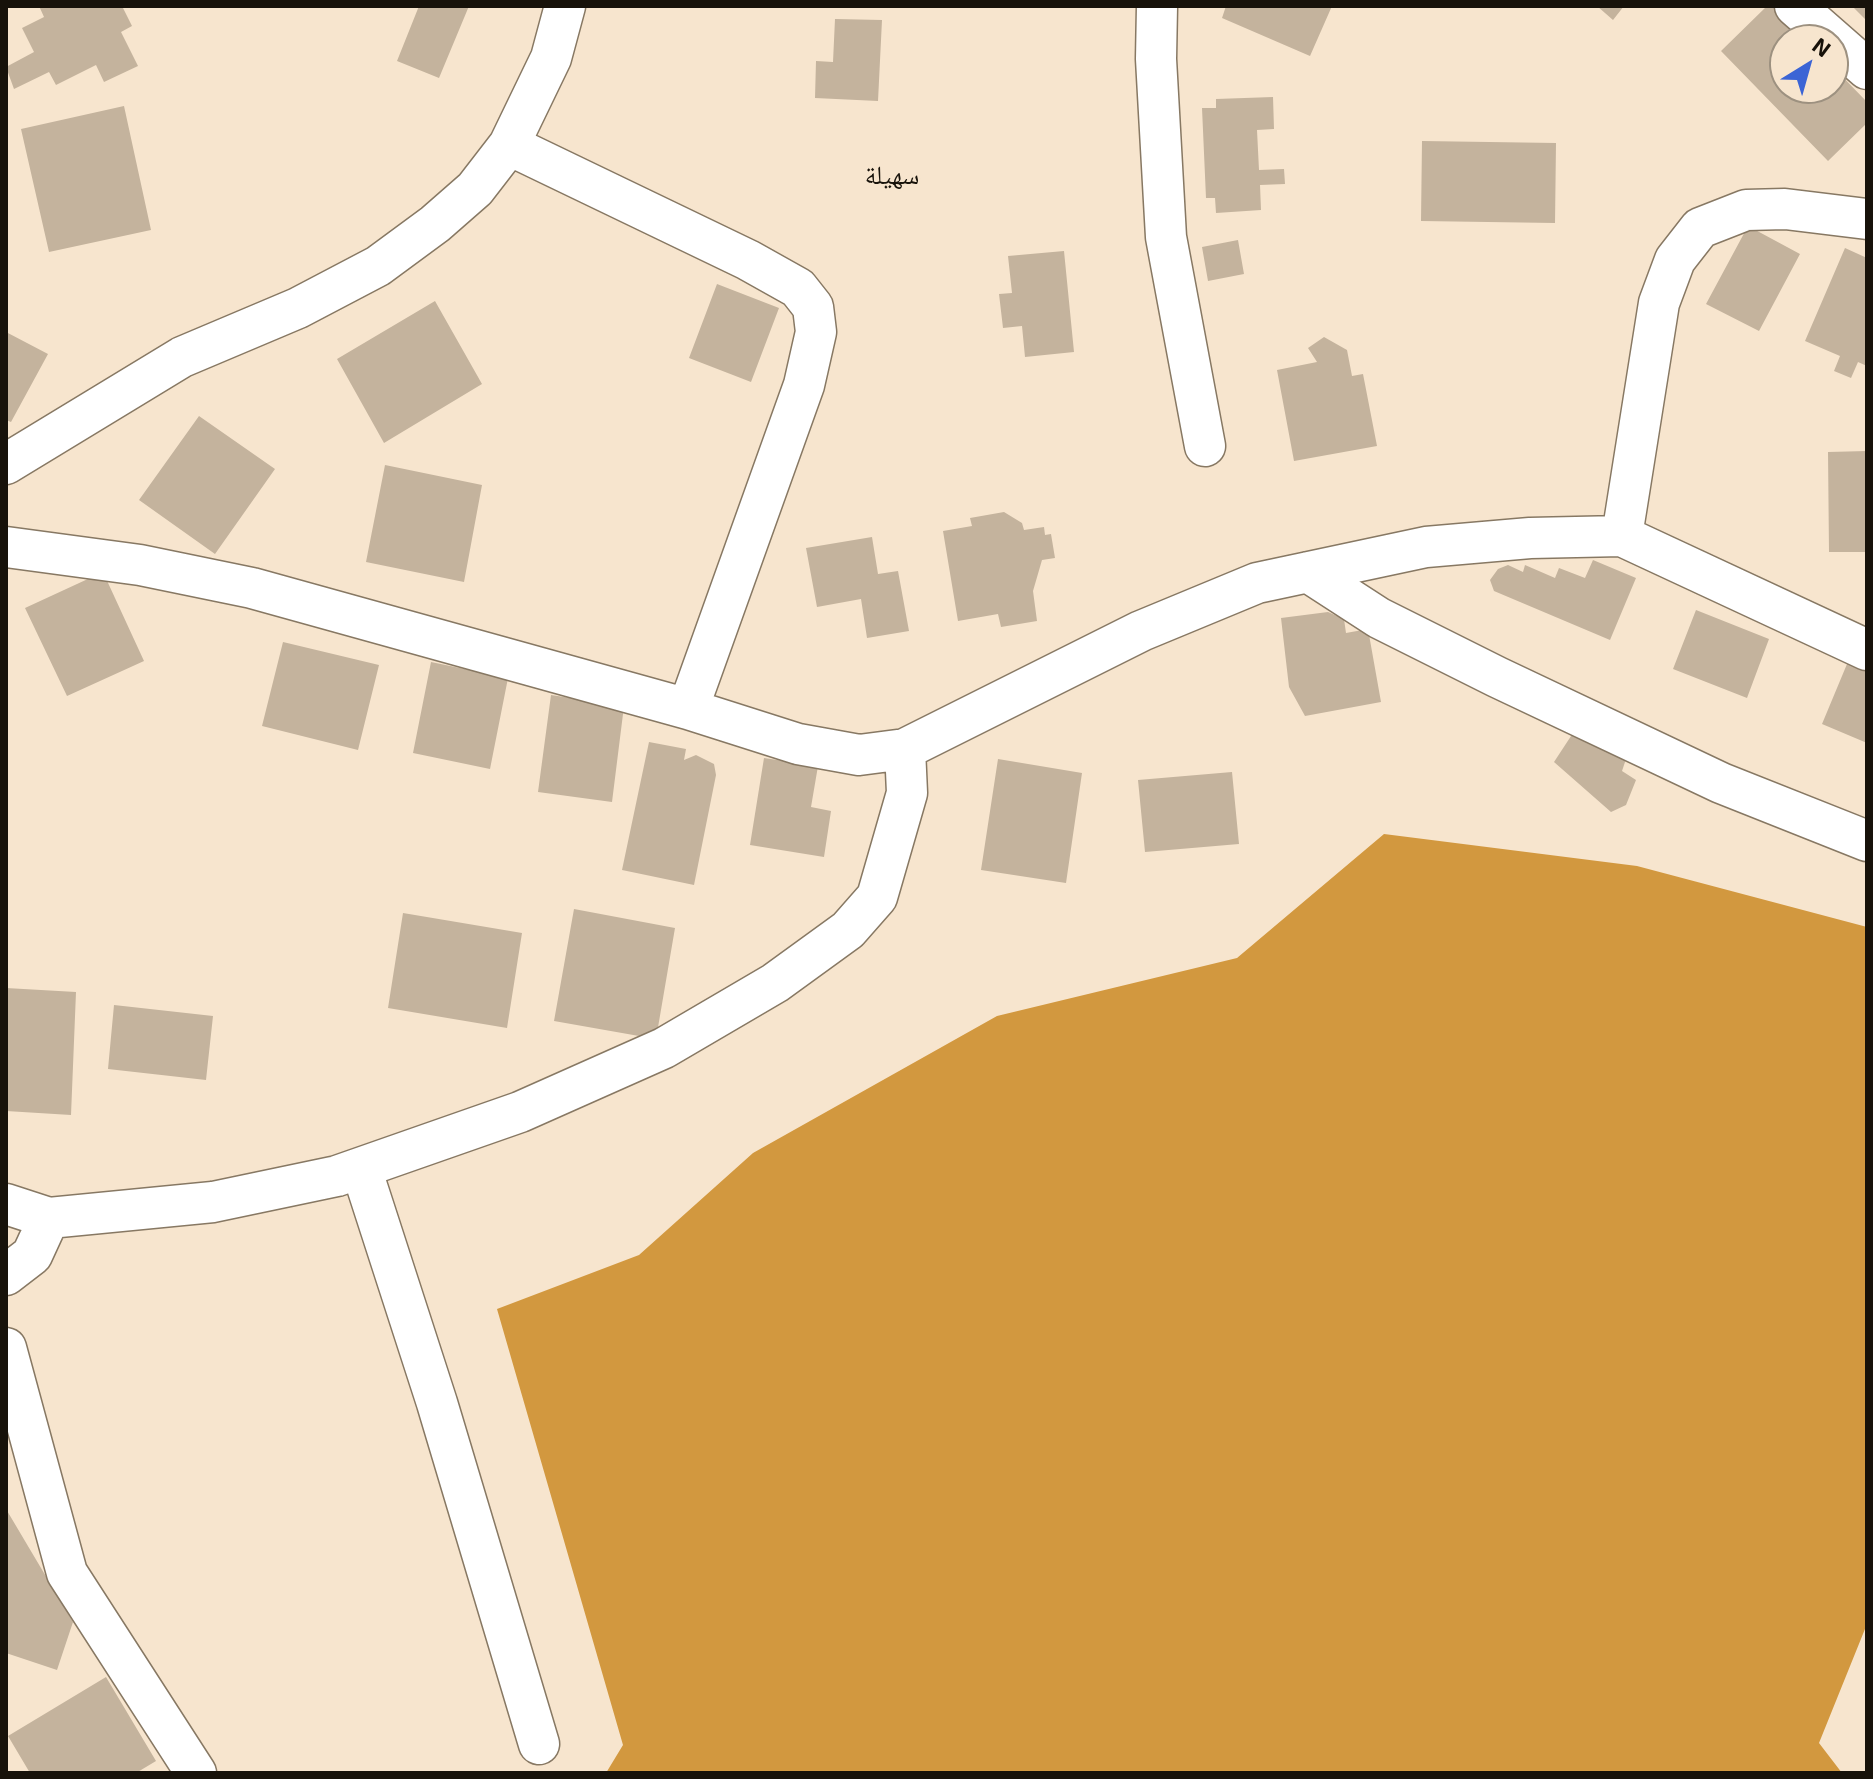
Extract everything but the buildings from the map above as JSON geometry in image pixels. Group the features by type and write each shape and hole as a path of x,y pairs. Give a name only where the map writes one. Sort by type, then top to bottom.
{"street":[{"path":"6,464 182,357 298,308 378,266 475,189 509,145 551,58 565,6"},
{"path":"1157,6 1156,59 1166,237 1205,446"},
{"path":"1795,6 1867,69"},
{"path":"509,145 748,260 798,288 813,307 816,332 804,385 688,709"},
{"path":"1622,536 1659,303 1675,260 1700,228 1746,210 1785,209 1867,219"},
{"path":"6,547 140,565 252,588 688,709 798,744 859,755 905,749 1141,631 1257,583 1426,547 1530,538 1622,536 1867,650"},
{"path":"1308,572 1379,618 1497,677 1721,783 1867,841"},
{"path":"6,1204 49,1218 213,1202 361,1168 520,1112 664,1048 775,983 848,930 877,897 907,793 905,749"},
{"path":"361,1168 437,1403 539,1744"},
{"path":"6,1275 32,1255 49,1218"},
{"path":"6,1348 67,1573 141,1693 196,1773"}],"shaded area":[{"path":"1384,834 1637,866 1867,927 1867,1624 1819,1743 1842,1773 606,1773 623,1745 497,1309 639,1255 753,1153 997,1016 1237,958"}],"district":[{"name":"سهيلة","path":"892,175"}]}
